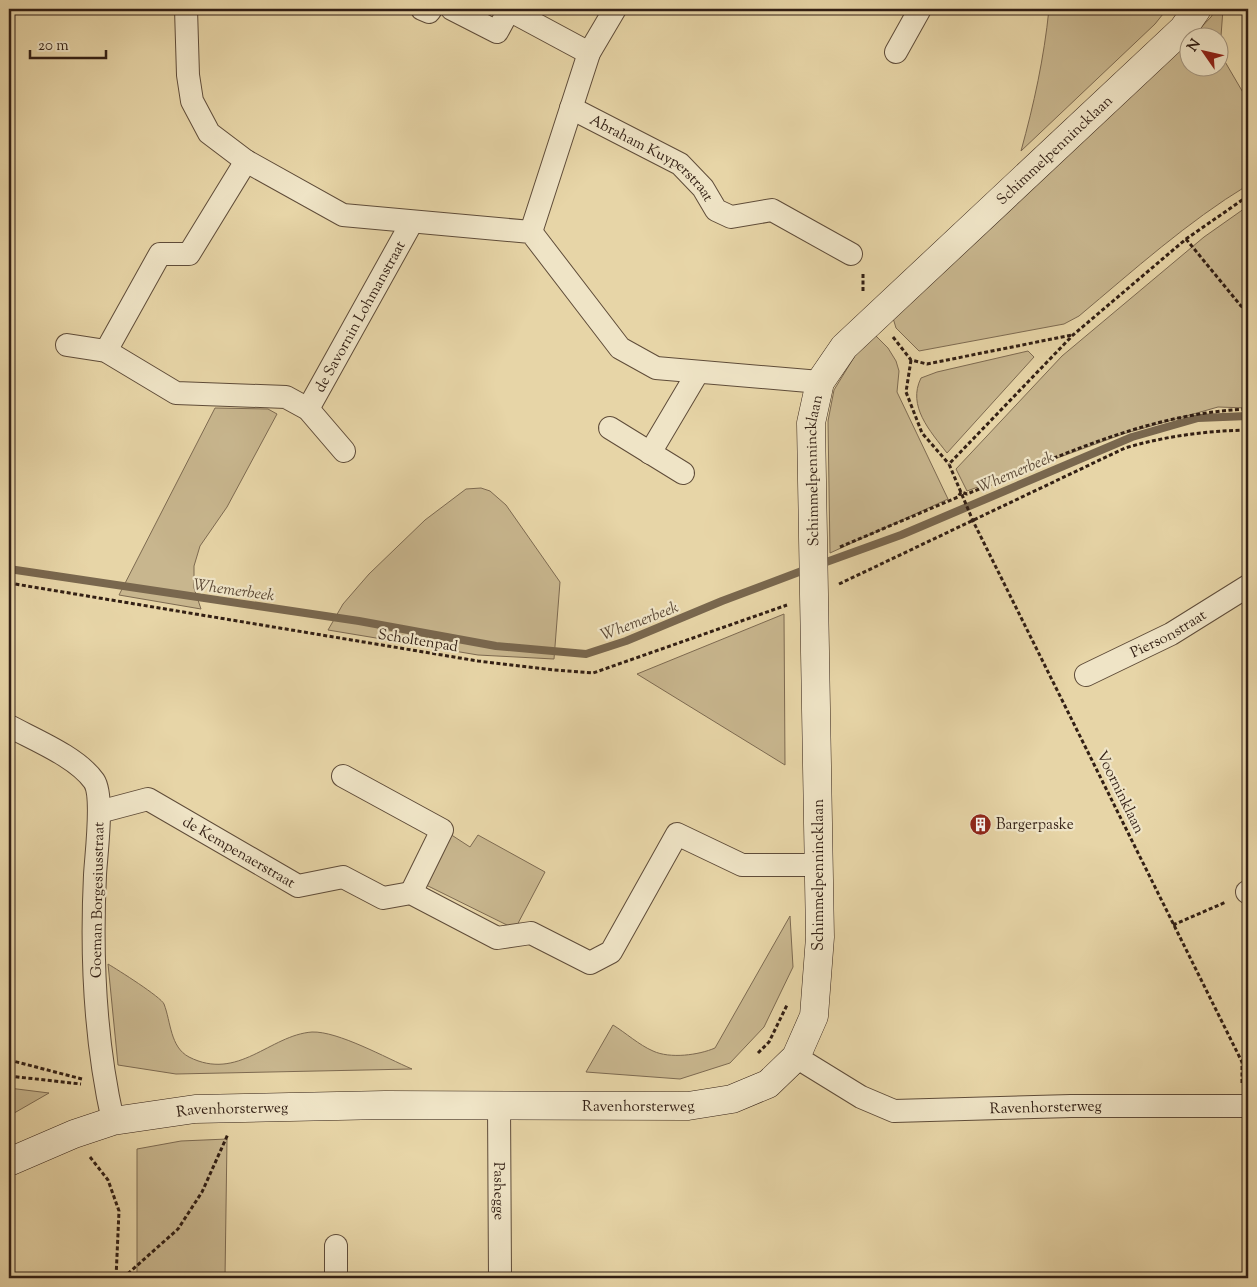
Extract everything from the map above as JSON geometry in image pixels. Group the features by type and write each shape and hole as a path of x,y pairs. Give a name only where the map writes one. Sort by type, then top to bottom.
{"street":[{"name":"de Savornin Lohmanstraat","path":"186,9 188,75 192,101 209,133 246,160 342,215 531,232"},
{"path":"422,9 428,12 430,9"},
{"path":"452,9 496,32 509,10 589,53"},
{"name":"Abraham Kuyperstraat","path":"531,232 589,53 615,9"},
{"path":"896,52 920,9"},
{"name":"Schimmelpennincklaan","path":"796,1057 814,1016 820,937 811,423 820,382 844,347 1176,36 1197,9"},
{"name":"Abraham Kuyperstraat","path":"571,108 680,164 703,188 716,210 731,217 772,210 851,254"},
{"path":"106,351 160,254 189,254 246,160"},
{"name":"de Savornin Lohmanstraat","path":"308,409 412,222"},
{"path":"531,232 620,348 656,368 820,382"},
{"name":"de Savornin Lohmanstraat","path":"66,345 106,351 176,393 286,397 308,409 344,451"},
{"path":"650,453 698,372"},
{"path":"610,428 683,474"},
{"name":"Piersonstraat","path":"1086,675 1171,634 1248,586"},
{"name":"Goeman Borgesiusstraat","path":"9,726 80,765 95,783 99,812 95,877 95,970 104,1085 113,1121"},
{"path":"343,776 442,830 411,893 498,938 531,933 590,963 611,952 678,834 742,865 819,865"},
{"name":"de Kempenaerstraat","path":"99,812 148,799 298,886 343,877 383,898 411,893"},
{"name":"Ravenhorsterweg","path":"9,1162 74,1134 113,1121 195,1109 499,1105 688,1106 732,1099 768,1084 796,1057 861,1097 894,1111 1071,1106 1245,1106"},
{"name":"Pashegge","path":"499,1105 500,1278"},
{"path":"336,1246 336,1278"}],"path":[{"path":"1246,9 1245,57 1248,65"},
{"path":"949,464 1073,335 1186,240 1248,196"},
{"path":"1186,240 1241,306 1248,311"},
{"path":"851,254 862,266 863,293 876,317 912,360 927,364 1073,335"},
{"name":"Voorninklaan","path":"912,360 906,392 922,434 949,464 973,521 1242,1062 1245,1106"},
{"path":"814,558 958,497 961,492 967,494 1118,433 1177,417 1223,410 1248,409"},
{"name":"Scholtenpad","path":"9,583 449,656 554,670 593,673 815,595 1125,448 1162,437 1208,431 1248,430"},
{"path":"1174,925 1248,892"},
{"path":"9,1060 104,1085"},
{"path":"9,1076 104,1085"},
{"path":"123,1278 178,1229 202,1192 240,1108"},
{"path":"74,1134 108,1180 119,1211 116,1278"}],"shaded area":[{"path":"1049,9 1167,9 1155,24 1021,151 1038,81"},
{"path":"1216,9 1223,9 1222,28 1201,28"},
{"path":"1180,48 1180,78 1230,78 1230,70 1248,101 1248,185 1225,199 1182,231 1079,316 1064,324 919,351 896,328 893,318"},
{"path":"1248,206 1248,408 1218,407 1123,434 967,491 956,469 1062,356 1204,237"},
{"path":"875,335 888,348 896,361 899,371 897,392 948,499 830,553 828,421 834,390 856,354"},
{"path":"1028,351 1034,357 947,453 922,418 917,398 917,388 921,378 937,372"},
{"path":"215,408 268,409 277,414 227,507 200,546 194,566 194,588 201,609 119,595"},
{"path":"481,488 490,491 506,505 560,582 554,659 478,655 328,630 343,604 369,574 425,520 466,489"},
{"path":"784,614 785,765 637,674"},
{"path":"450,834 470,847 478,835 545,872 515,929 424,884"},
{"path":"790,916 793,967 764,1027 730,1063 680,1079 586,1072 613,1025 643,1046 668,1055 701,1053 715,1048"},
{"path":"108,964 139,984 164,1004 175,1041 183,1053 189,1057 207,1063 223,1064 238,1061 297,1035 312,1032 348,1040 412,1069 176,1074 118,1065"},
{"path":"9,1088 49,1093 9,1116"},
{"path":"227,1139 225,1278 137,1278 137,1149 181,1141"}],"waterway":[{"name":"Whemerbeek","path":"818,565 901,535 1132,437 1198,418 1248,416"},
{"name":"Whemerbeek","path":"9,569 359,621 496,646 586,654 626,641 722,601 807,569"}],"place":[{"name":"Bargerpaske","path":"980,824"}]}
